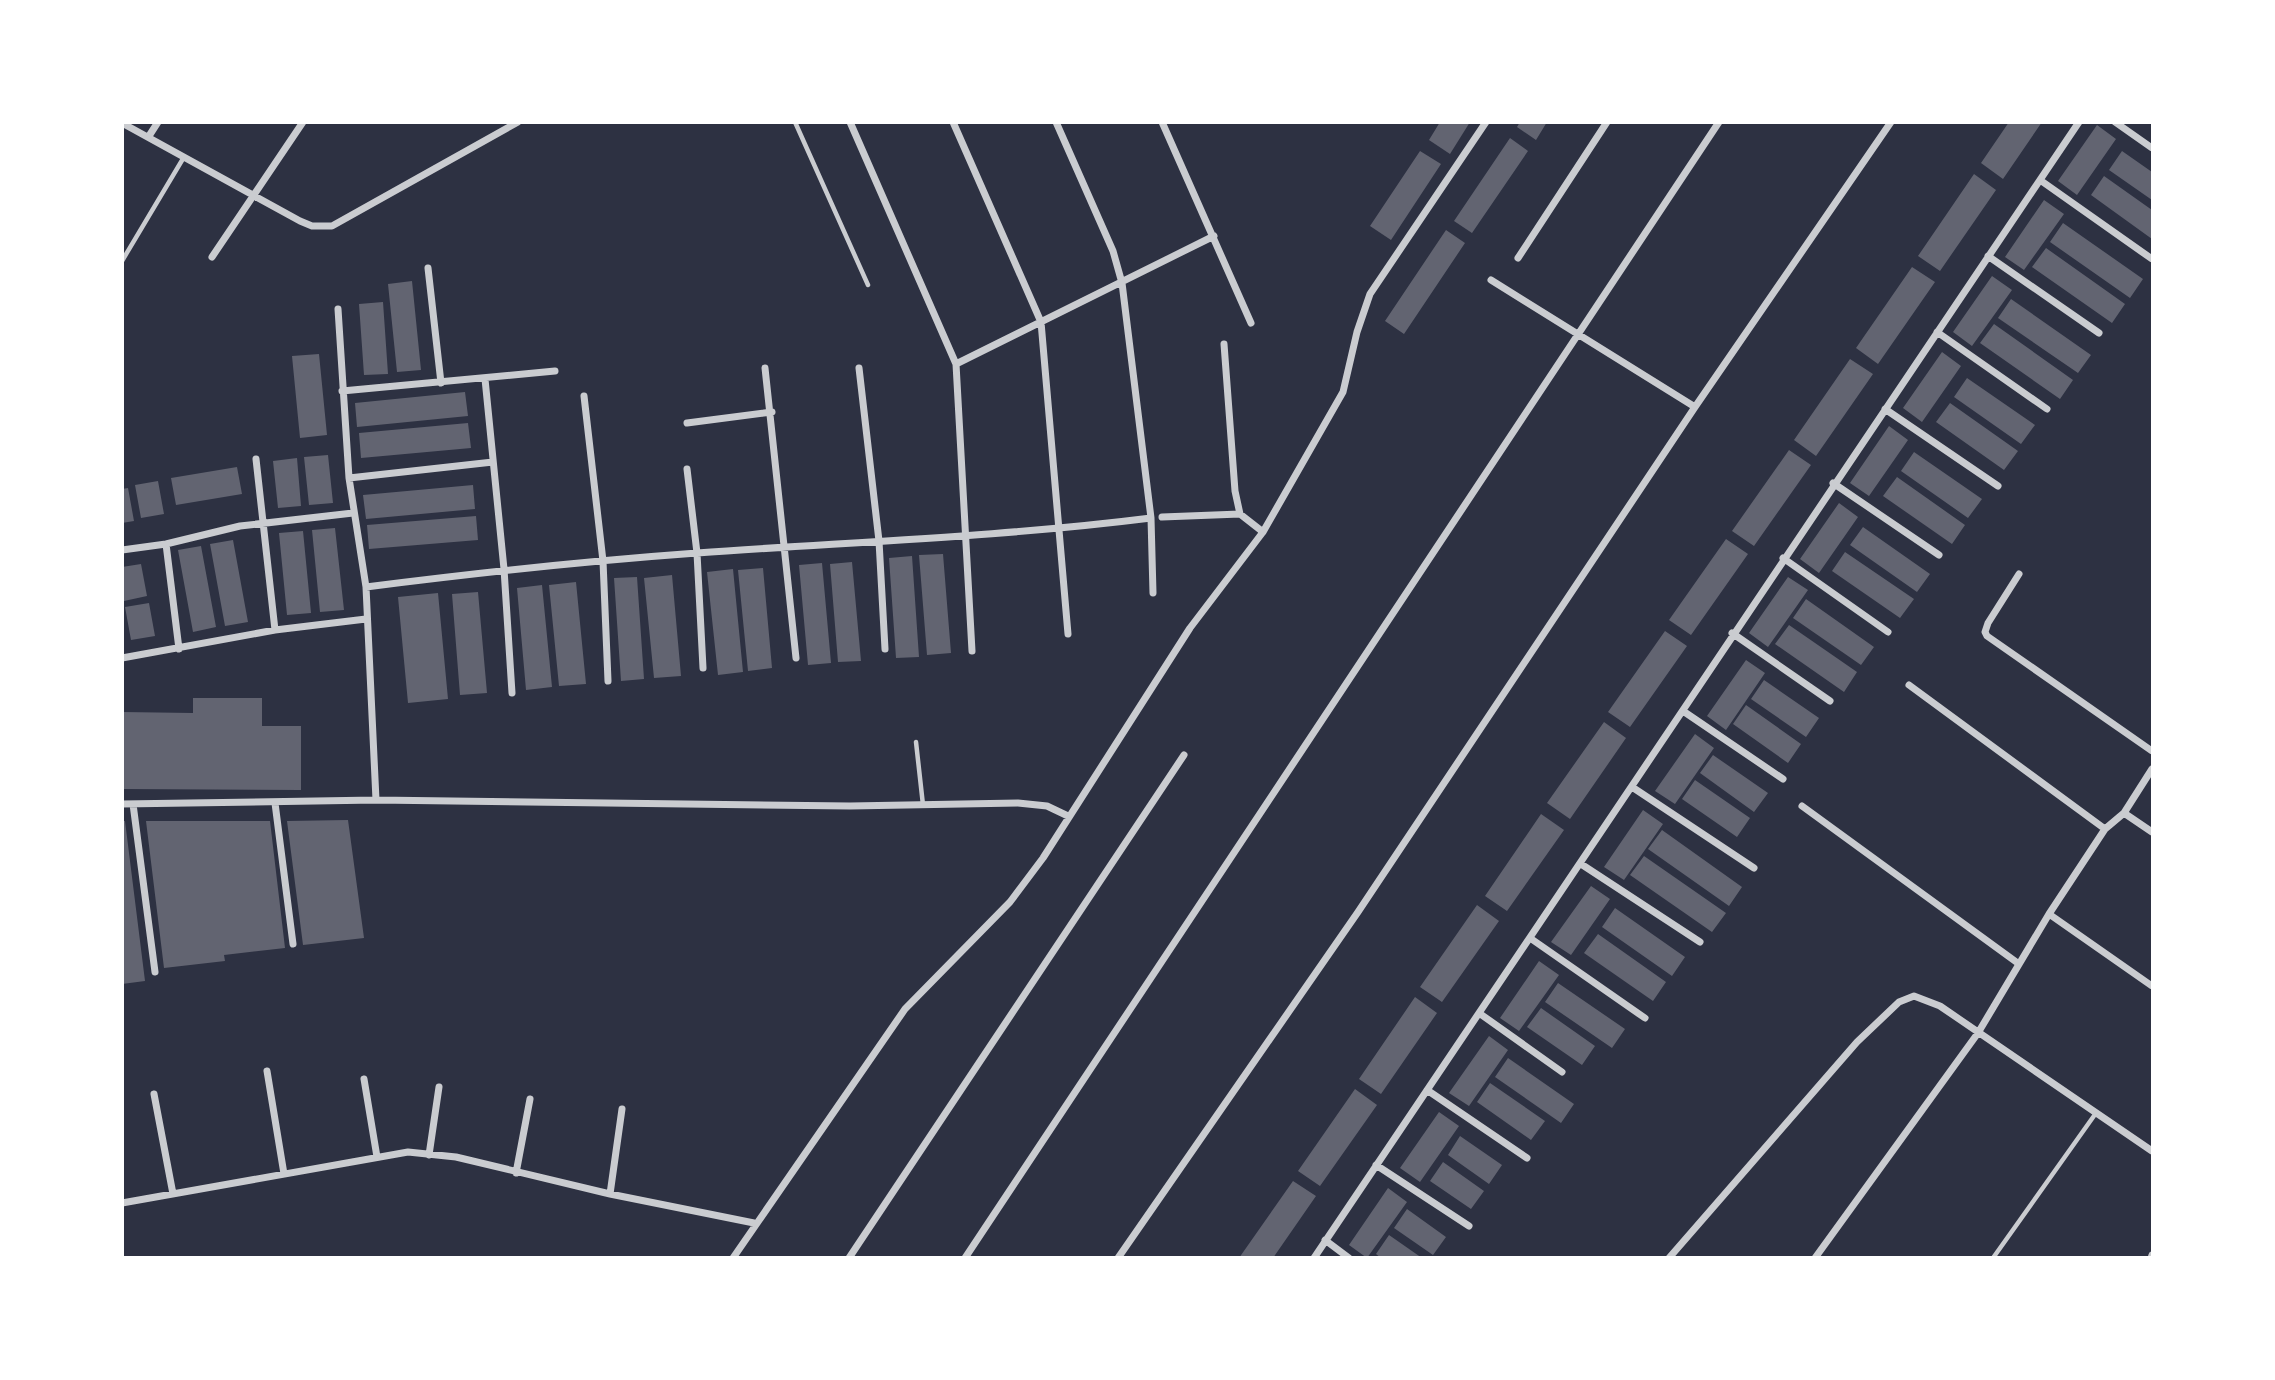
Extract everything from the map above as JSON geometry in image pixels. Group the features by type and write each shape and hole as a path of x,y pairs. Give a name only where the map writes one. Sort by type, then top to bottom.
{"street":[{"path":"122,122 312,226 332,226 518,122"},
{"path":"149,136 158,122"},
{"path":"212,257 303,122"},
{"path":"850,122 956,364 972,651"},
{"path":"953,122 1041,322 1068,634"},
{"path":"1056,122 1113,251 1122,283 1151,518 1153,593"},
{"path":"1162,122 1251,323"},
{"path":"733,1258 754,1223 905,1009 1010,902 1043,858 1190,628 1263,532 1343,392 1357,331 1370,294 1486,122"},
{"path":"1518,257 1607,122"},
{"path":"965,1258 1719,122"},
{"path":"1118,1258 1358,912 1695,407 1891,122"},
{"path":"1314,1258 1683,711 1833,483 2079,122"},
{"path":"2115,122 2152,148"},
{"path":"2040,180 2152,259"},
{"path":"956,364 1214,236"},
{"path":"1988,256 2099,333"},
{"path":"428,268 441,383"},
{"path":"1491,280 1695,407"},
{"path":"338,309 349,478 366,587 376,800"},
{"path":"1937,332 2048,409"},
{"path":"1224,344 1240,514"},
{"path":"765,368 772,412 783,548 796,658"},
{"path":"859,368 879,541 885,649"},
{"path":"342,391 555,371"},
{"path":"485,379 504,569 512,693"},
{"path":"584,396 603,561 608,681"},
{"path":"1885,409 1998,486"},
{"path":"687,423 772,412"},
{"path":"256,459 275,630"},
{"path":"349,478 493,463"},
{"path":"687,469 697,553 703,668"},
{"path":"1833,483 1939,555"},
{"path":"122,550 166,544 263,523 353,513"},
{"path":"1162,517 1240,514 1263,532"},
{"path":"366,587 504,569 697,553 1059,530 1151,518"},
{"path":"166,544 179,649"},
{"path":"1783,558 1888,632"},
{"path":"2020,575 1988,623 1985,632 1987,636 2152,751"},
{"path":"122,658 275,630 366,619"},
{"path":"1732,633 1830,701"},
{"path":"1909,685 2105,829"},
{"path":"1683,711 1783,779"},
{"path":"849,1258 1184,755"},
{"path":"1815,1258 1978,1033 2049,914 2105,829 2124,813 2152,769"},
{"path":"1632,787 1754,868"},
{"path":"122,804 376,800 1018,803 1048,806 1068,816"},
{"path":"275,803 293,944"},
{"path":"133,804 155,972"},
{"path":"1802,806 2019,964"},
{"path":"2124,813 2152,832"},
{"path":"1581,863 1700,942"},
{"path":"2049,914 2152,986"},
{"path":"1530,938 1645,1018"},
{"path":"1669,1258 1811,1093 1899,1002 1914,996 1927,999 2152,1151"},
{"path":"1479,1013 1562,1072"},
{"path":"267,1071 284,1174"},
{"path":"364,1079 377,1157"},
{"path":"429,1154 439,1087"},
{"path":"1427,1090 1527,1158"},
{"path":"154,1094 173,1194"},
{"path":"516,1172 530,1099"},
{"path":"610,1194 622,1109"},
{"path":"122,1203 408,1152 456,1157 610,1194 754,1223"},
{"path":"1377,1165 1469,1226"},
{"path":"1325,1240 1349,1258"}],"lane":[{"path":"795,122 868,285"},
{"path":"122,261 185,157"},
{"path":"916,742 923,804"},
{"path":"1993,1258 2096,1112"}],"building":[{"path":"1440,122 1470,122 1450,154 1429,140"},
{"path":"1520,122 1547,122 1536,140 1517,127"},
{"path":"2009,122 2042,122 2003,179 1981,163"},
{"path":"2097,125 2116,139 2077,195 2058,181"},
{"path":"1510,138 1528,151 1472,233 1454,221"},
{"path":"1420,151 1441,164 1391,240 1370,226"},
{"path":"2122,151 2152,172 2152,200 2109,170"},
{"path":"1974,174 1996,190 1940,271 1918,256"},
{"path":"2104,176 2152,210 2152,239 2091,195"},
{"path":"2044,200 2064,214 2024,270 2005,257"},
{"path":"2063,223 2143,279 2130,298 2050,242"},
{"path":"1446,230 1465,243 1404,334 1385,321"},
{"path":"2046,248 2125,304 2112,323 2032,267"},
{"path":"1912,267 1935,282 1878,364 1856,348"},
{"path":"1992,276 2012,290 1972,346 1953,332"},
{"path":"412,281 421,370 397,372 388,284"},
{"path":"2011,299 2091,355 2078,373 1998,318"},
{"path":"383,302 388,374 364,375 359,304"},
{"path":"1994,324 2073,380 2060,399 1980,343"},
{"path":"1942,352 1961,366 1922,422 1903,408"},
{"path":"319,354 327,435 300,438 292,356"},
{"path":"1850,359 1873,374 1816,456 1794,440"},
{"path":"1967,378 2035,425 2021,444 1954,397"},
{"path":"465,392 468,416 357,427 355,403"},
{"path":"1950,403 2018,451 2004,470 1936,422"},
{"path":"468,423 471,448 361,458 359,433"},
{"path":"1889,426 1908,440 1869,496 1850,483"},
{"path":"1789,450 1811,465 1754,546 1732,531"},
{"path":"1914,452 1982,499 1968,518 1901,471"},
{"path":"328,455 333,503 309,505 304,457"},
{"path":"297,458 301,506 278,508 273,461"},
{"path":"237,467 242,494 176,505 171,478"},
{"path":"1897,477 1965,525 1952,544 1883,496"},
{"path":"158,481 164,514 141,518 135,485"},
{"path":"473,485 475,509 366,519 363,495"},
{"path":"128,488 134,521 122,523 122,489"},
{"path":"1839,503 1858,517 1819,573 1800,559"},
{"path":"476,516 478,540 369,549 367,525"},
{"path":"1863,527 1930,574 1917,592 1850,545"},
{"path":"335,528 344,610 320,612 312,530"},
{"path":"303,531 311,613 287,615 279,533"},
{"path":"1726,539 1748,554 1691,635 1669,620"},
{"path":"233,540 248,622 225,626 210,544"},
{"path":"201,546 216,627 193,632 178,550"},
{"path":"1845,552 1914,599 1900,618 1832,571"},
{"path":"943,554 951,653 927,655 919,555"},
{"path":"912,556 919,657 896,658 889,558"},
{"path":"852,562 861,661 838,662 830,564"},
{"path":"822,563 831,663 808,665 799,565"},
{"path":"141,564 147,596 124,601 122,567"},
{"path":"763,568 772,668 748,671 738,570"},
{"path":"733,569 743,672 718,675 707,572"},
{"path":"672,575 681,676 654,678 644,578"},
{"path":"637,577 644,679 621,681 614,578"},
{"path":"1788,577 1808,590 1768,647 1749,633"},
{"path":"576,582 586,684 559,686 549,585"},
{"path":"542,585 552,687 526,690 517,588"},
{"path":"478,592 487,693 460,695 452,594"},
{"path":"438,593 448,699 408,703 398,597"},
{"path":"1806,599 1874,647 1861,665 1793,618"},
{"path":"149,603 155,636 131,640 125,607"},
{"path":"1789,625 1857,672 1844,692 1775,644"},
{"path":"1665,631 1687,646 1630,727 1608,712"},
{"path":"1746,660 1765,673 1726,730 1707,716"},
{"path":"1764,680 1819,718 1806,737 1751,699"},
{"path":"193,698 262,698 262,726 301,726 301,790 122,789 122,712 193,713"},
{"path":"1746,705 1801,744 1788,763 1733,724"},
{"path":"1604,722 1626,738 1570,819 1547,803"},
{"path":"1695,734 1714,748 1675,804 1655,791"},
{"path":"1713,755 1768,793 1754,812 1700,773"},
{"path":"1695,780 1750,818 1737,837 1682,799"},
{"path":"1643,810 1663,824 1624,880 1604,867"},
{"path":"1541,814 1564,830 1507,911 1485,896"},
{"path":"348,820 364,938 303,945 287,821"},
{"path":"122,821 125,821 145,981 122,984"},
{"path":"146,821 270,821 285,948 224,955 225,961 164,968"},
{"path":"1662,830 1742,887 1729,906 1648,849"},
{"path":"1644,856 1726,913 1712,932 1630,875"},
{"path":"1591,886 1610,899 1571,955 1551,942"},
{"path":"1477,905 1499,921 1442,1002 1420,987"},
{"path":"1615,908 1685,957 1672,976 1602,927"},
{"path":"1598,934 1666,982 1653,1001 1584,953"},
{"path":"1539,961 1559,975 1519,1031 1500,1018"},
{"path":"1558,983 1625,1029 1612,1048 1545,1002"},
{"path":"1415,997 1437,1013 1381,1094 1359,1079"},
{"path":"1541,1008 1595,1046 1582,1065 1527,1027"},
{"path":"1489,1036 1508,1050 1469,1106 1449,1093"},
{"path":"1508,1058 1574,1104 1561,1123 1495,1077"},
{"path":"1490,1083 1545,1121 1531,1140 1477,1102"},
{"path":"1355,1089 1377,1105 1320,1186 1298,1171"},
{"path":"1439,1112 1459,1126 1420,1182 1400,1168"},
{"path":"1460,1136 1502,1165 1489,1184 1448,1155"},
{"path":"1443,1162 1484,1191 1471,1209 1430,1181"},
{"path":"1293,1181 1316,1196 1273,1258 1239,1258"},
{"path":"1388,1188 1407,1202 1367,1258 1349,1245"},
{"path":"1407,1209 1446,1237 1433,1255 1394,1228"},
{"path":"1389,1235 1422,1258 1381,1258 1376,1254"}]}
